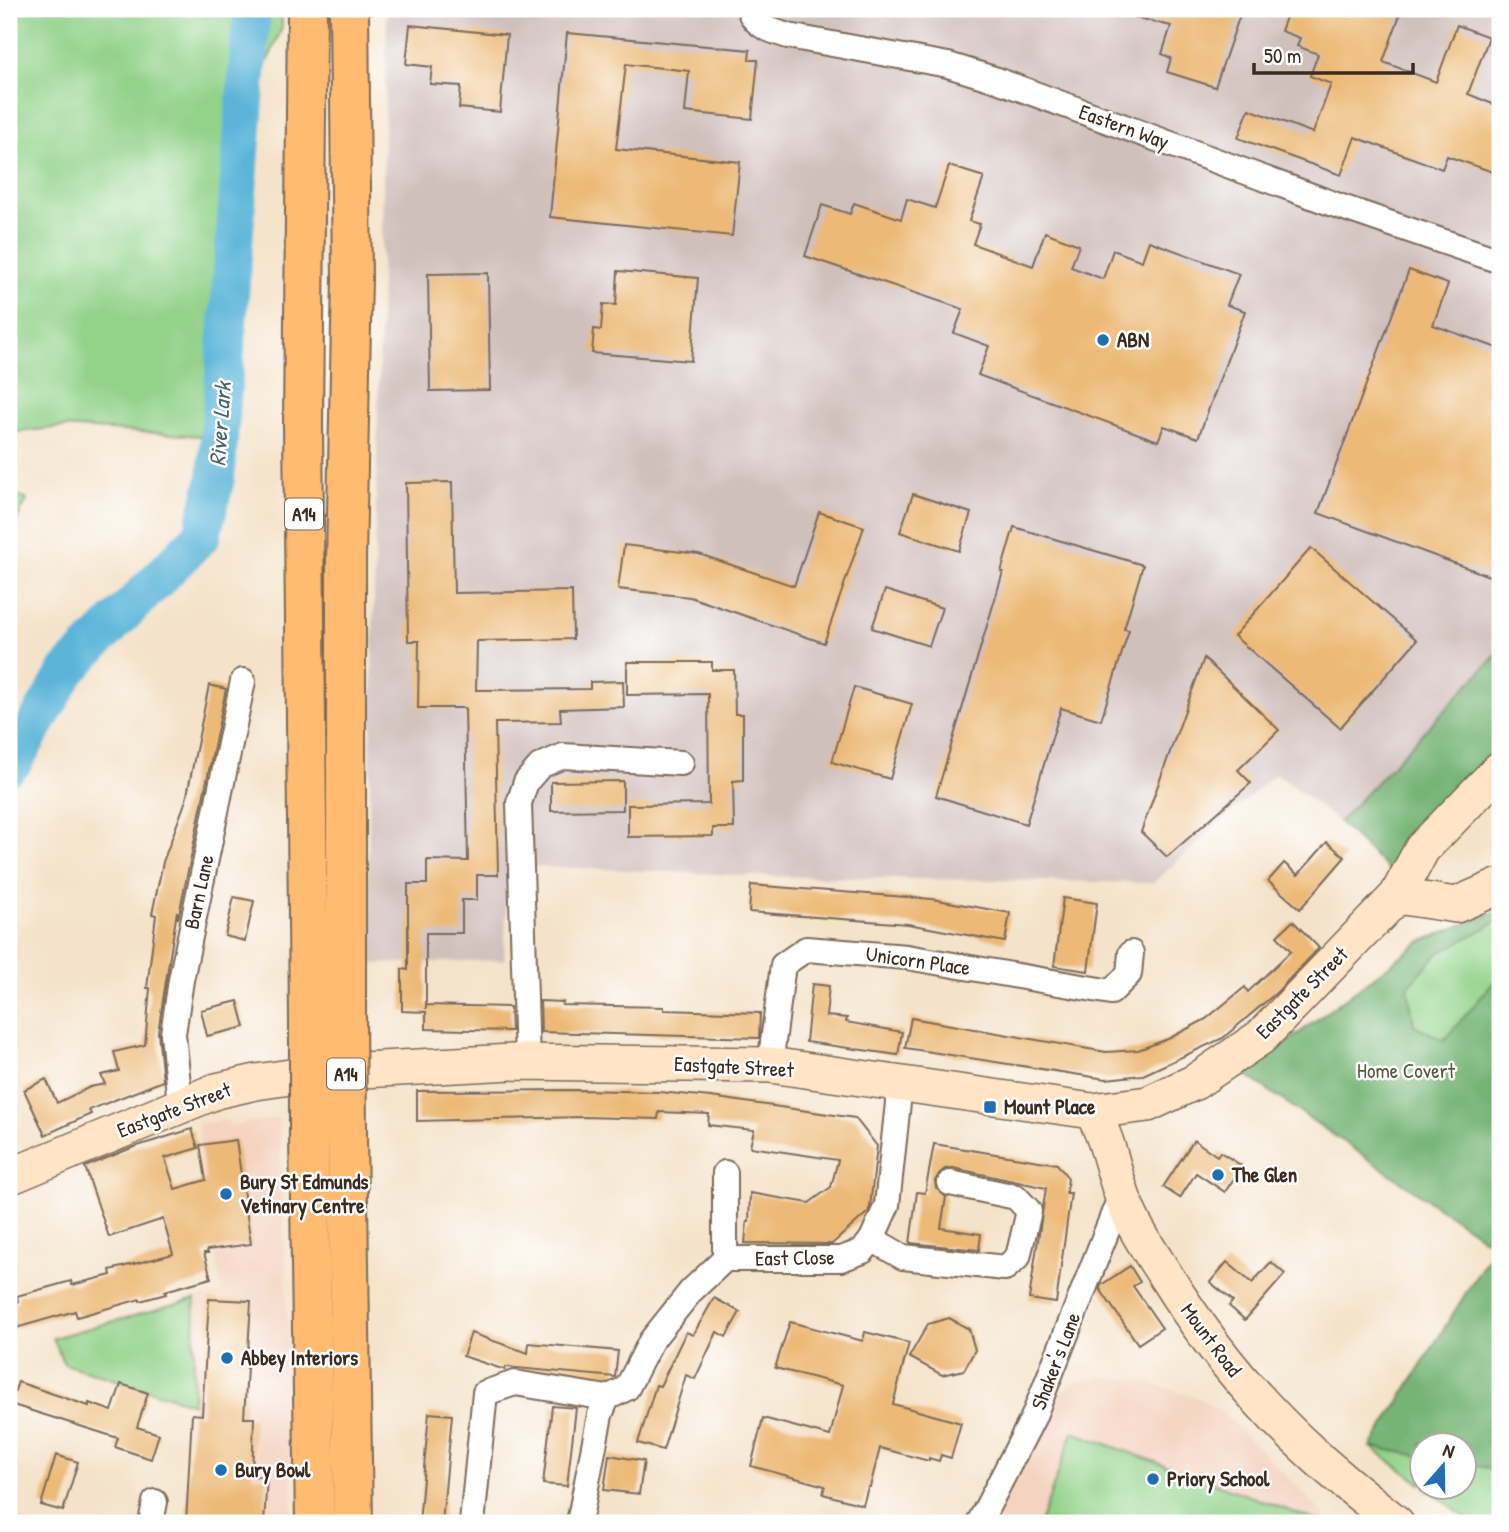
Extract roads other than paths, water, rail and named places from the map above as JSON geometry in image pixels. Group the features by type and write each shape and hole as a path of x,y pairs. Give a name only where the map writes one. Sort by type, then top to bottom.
{"highway":[{"name":"A14","path":"307,9 303,423 315,1523"},
{"name":"A14","path":"349,9 352,279 346,558 346,1013 353,1523"}],"street":[{"name":"Eastern Way","path":"749,9 752,17 768,30 960,69 1336,205 1500,261"},
{"name":"Barn Lane","path":"180,1104 173,1034 181,980 243,681"},
{"path":"527,1062 519,803 526,782 540,766 563,756 681,763"},
{"name":"Eastgate Street","path":"9,1177 216,1091 324,1072 527,1062 769,1065 1092,1111 1148,1104 1195,1082 1261,1037 1396,896 1422,849 1500,769"},
{"path":"1396,896 1456,905 1500,886"},
{"name":"Unicorn Place","path":"769,1065 782,965 806,949 907,957 1111,992 1129,974 1131,953"},
{"name":"East Close","path":"607,1398 627,1388 651,1341 691,1291 725,1259 841,1259 863,1251 887,1205 900,1084"},
{"name":"Mount Road","path":"1092,1111 1109,1147 1121,1195 1130,1217 1174,1289 1214,1347 1247,1387 1313,1455 1396,1523"},
{"path":"725,1173 725,1259"},
{"path":"872,1238 903,1256 1005,1268 1018,1257 1028,1211 1016,1197 950,1183"},
{"name":"Shaker's Lane","path":"979,1523 1033,1418 1121,1195"},
{"path":"472,1523 485,1392 515,1383 607,1398 600,1415 579,1523"}],"waterway":[{"name":"River Lark","path":"9,766 67,671 202,535 216,478 252,9"}],"place":[{"name":"ABN","path":"1103,340"},
{"name":"Mount Place","path":"990,1107"},
{"name":"The Glen","path":"1218,1175"},
{"name":"Bury St Edmunds Vetinary Centre","path":"226,1194"},
{"name":"Abbey Interiors","path":"227,1358"},
{"name":"Bury Bowl","path":"221,1470"},
{"name":"Priory School","path":"1153,1479"}],"park label":[{"name":"Home Covert","path":"1406,1071"}]}
